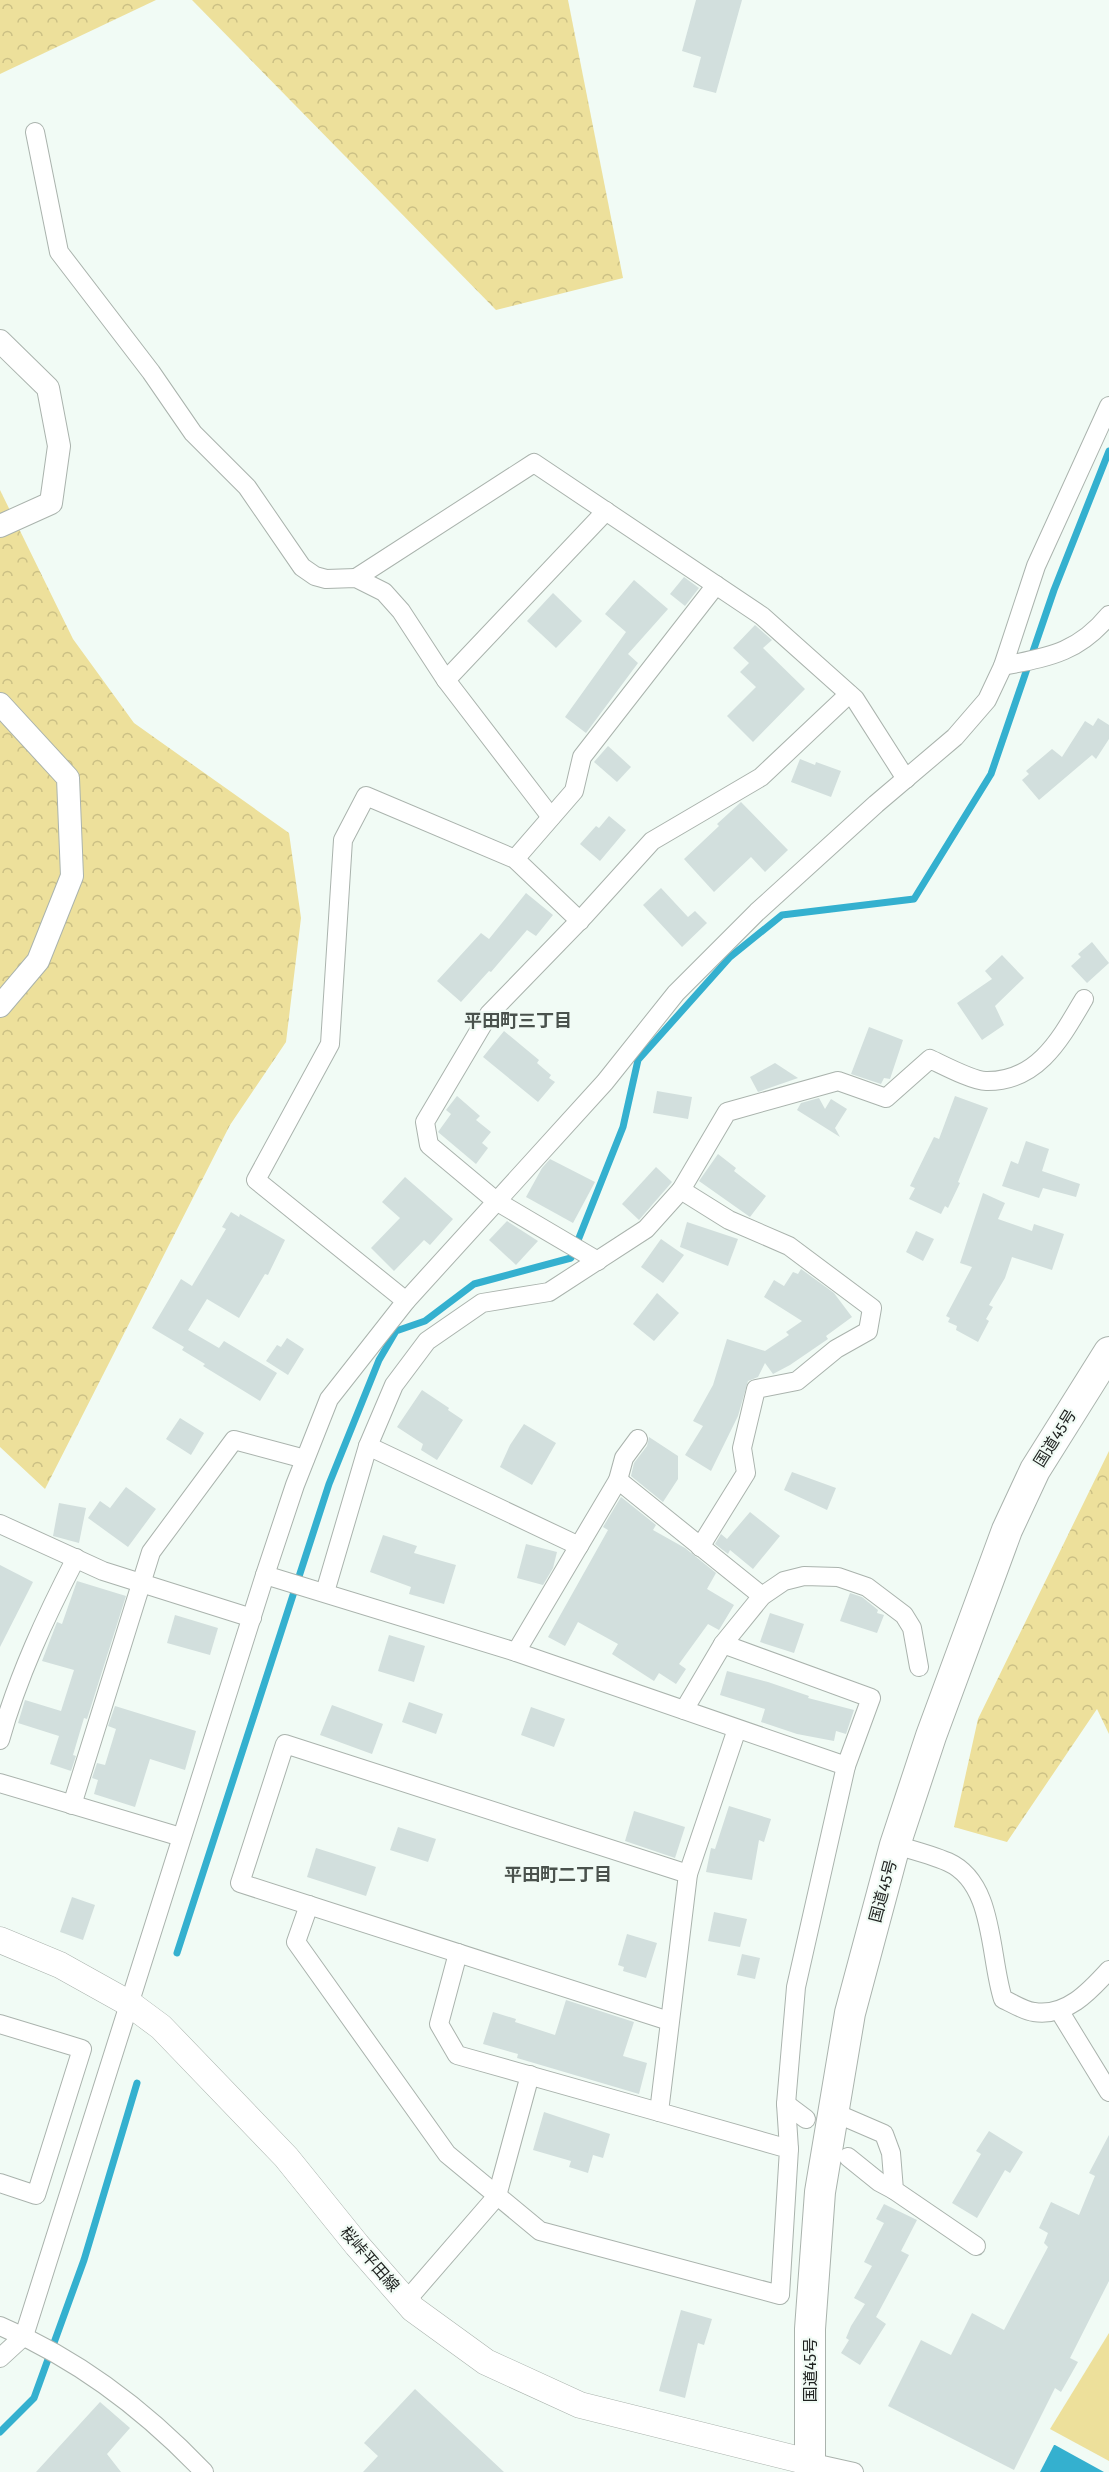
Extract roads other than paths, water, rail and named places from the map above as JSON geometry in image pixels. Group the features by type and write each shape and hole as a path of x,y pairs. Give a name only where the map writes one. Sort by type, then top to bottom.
{"highway":[{"name":"国道45号","path":"810,2467 811,2317 820,2192 819,2115 850,2013 895,1845 931,1736 1007,1530 1035,1470 1109,1352"}],"main road":[{"name":"桜峠平田線","path":"0,1940 60,1965 130,2004 161,2027 191,2055 278,2148 406,2301 486,2362 580,2406 810,2467"}],"street":[{"path":"35,132 59,252 151,372 193,432 248,488 302,567 315,576 326,579 356,578 384,592 401,611 446,680 550,817"},
{"path":"0,341 48,388 59,446 51,503 0,526"},
{"path":"0,2358 24,2336 265,1575 305,1459 329,1399 405,1300 462,1242 496,1201 605,1082 676,993 757,912 955,737 987,700 1008,665 1036,566 1109,406"},
{"path":"356,578 534,463 762,616 849,694 906,778"},
{"path":"446,680 606,511"},
{"path":"515,859 574,791 582,757 716,585"},
{"path":"1008,665 1056,656 1096,631 1109,615"},
{"path":"592,1258 496,1201 429,1145 425,1122 489,1014 580,921 652,841 761,777 849,694"},
{"path":"0,704 68,778 72,876 38,961 0,1006"},
{"path":"405,1300 256,1180 330,1044 343,840 366,796 515,859 580,921"},
{"path":"325,1592 368,1446 394,1385 427,1341 483,1303 549,1292 592,1258 646,1229 681,1190 727,1112 838,1081 886,1098 930,1059 985,1082 1027,1073 1060,1040 1084,999"},
{"path":"681,1190 729,1220 789,1246 872,1308 868,1331 836,1349 797,1381 756,1389 742,1448 746,1473 700,1547"},
{"path":"516,1652 618,1480 624,1458 638,1438"},
{"path":"72,1805 151,1552 234,1440 305,1459"},
{"path":"368,1446 579,1546"},
{"path":"618,1480 762,1596"},
{"path":"0,1524 76,1558 140,1583 252,1618"},
{"path":"0,1740 18,1685 49,1610 76,1558"},
{"path":"265,1575 516,1652 846,1766"},
{"path":"684,1710 723,1644 762,1596 784,1581 804,1576 838,1577 867,1587 903,1615 912,1628 919,1666"},
{"path":"309,1905 296,1942 447,2154 497,2196 540,2231 780,2295 789,2149 786,2104 796,1987 846,1766 871,1698 723,1644"},
{"path":"659,2112 688,1874 737,1729"},
{"path":"669,2021 240,1883 285,1744 688,1874"},
{"path":"0,1783 181,1837"},
{"path":"895,1845 950,1863 973,1880 984,1904 995,1974 1003,1999 1032,2012 1060,2012 1092,1989 1109,1970"},
{"path":"458,1953 439,2024 457,2055 789,2149"},
{"path":"1060,2012 1109,2092"},
{"path":"0,2024 82,2049 36,2195 0,2183"},
{"path":"406,2301 497,2196 530,2075"},
{"path":"786,2104 884,2134 891,2153 894,2190"},
{"path":"848,2157 879,2182 976,2246"},
{"path":"0,2326 24,2336 67,2361 127,2400 167,2433 204,2472"},
{"path":"810,2467 854,2472"}],"water":[{"path":"1055,2445 1104,2472 1040,2472"}],"waterway":[{"path":"177,1953 329,1484 379,1360 396,1331 425,1321 474,1284 571,1258 623,1127 638,1060 730,957 782,915 914,899 991,774 1054,590 1109,451"},
{"path":"0,2432 34,2398 84,2260 137,2083"}],"district":[{"name":"平田町三丁目","path":"518,1021"},
{"name":"平田町二丁目","path":"558,1875"}]}
